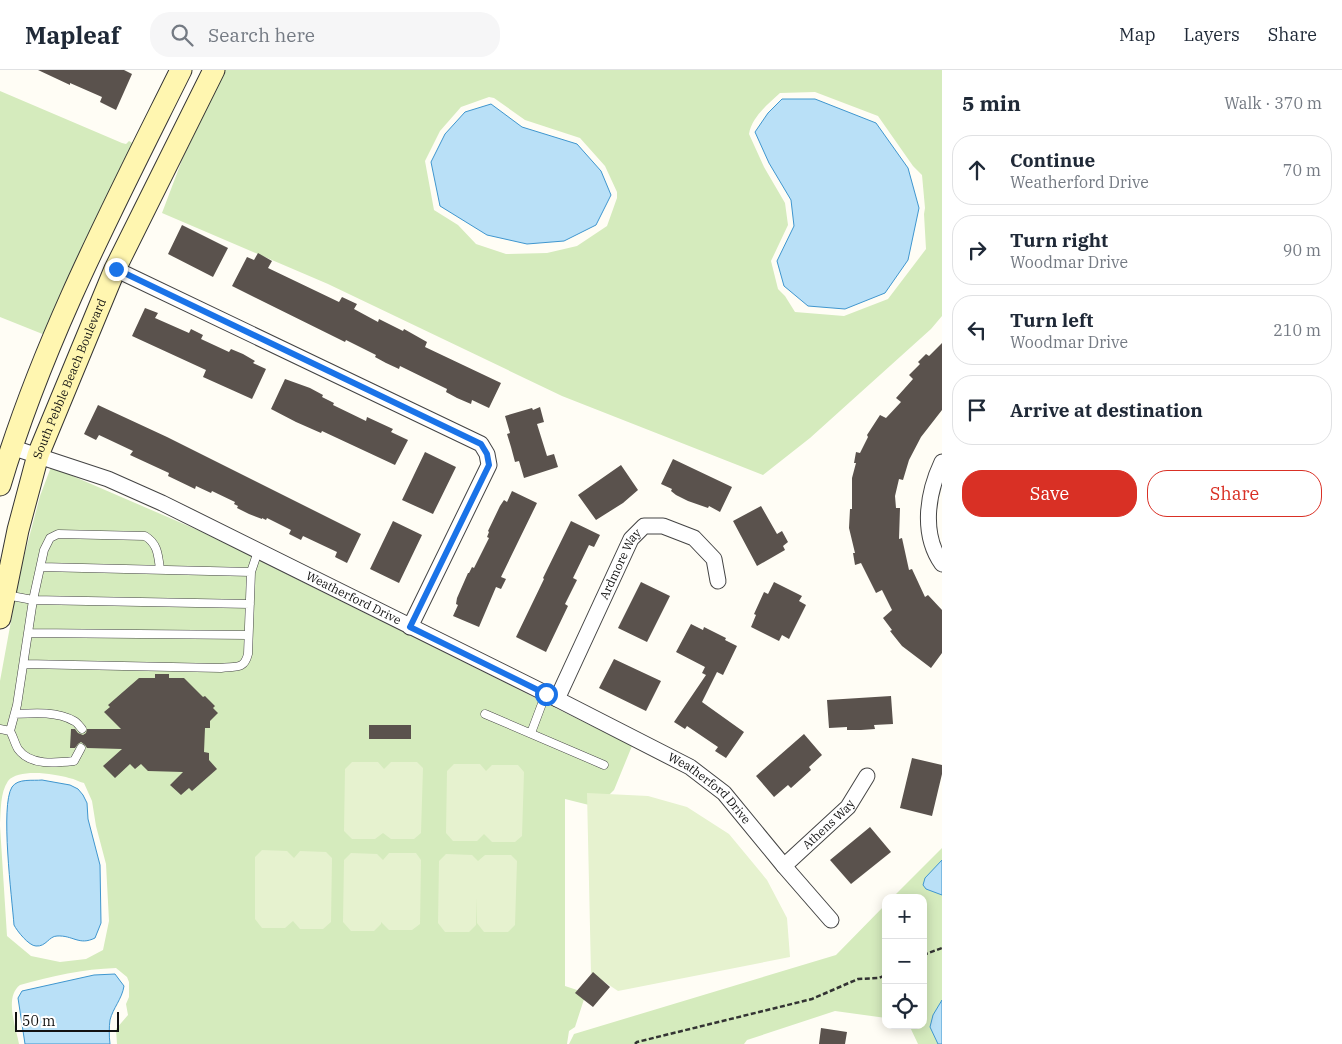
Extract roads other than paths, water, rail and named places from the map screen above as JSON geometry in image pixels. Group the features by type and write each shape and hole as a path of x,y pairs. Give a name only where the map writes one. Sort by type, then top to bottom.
{"street":[{"path":"0,486 11,447 29,398 88,257 181,70"},
{"name":"South Pebble Beach Boulevard","path":"0,618 18,530 38,454 116,269 214,70"},
{"path":"116,269 481,444 487,454 489,465 410,627"},
{"name":"Weatherford Drive","path":"11,447 38,454 108,479 162,503 551,696 697,772 724,793 831,920"},
{"path":"942,462 934,480 929,503 929,532 938,559 942,564"},
{"name":"Ardmore Way","path":"551,696 631,539 644,526 663,526 694,538 714,559 718,581"},
{"name":"Athens Way","path":"784,866 848,807 867,776"}],"lane":[{"path":"81,748 74,760 50,763 27,757 18,749 10,731 25,664 33,600 44,550 50,538 58,534 145,536 152,540 157,549 160,569"},
{"path":"25,664 221,668 241,666 246,662 250,572 258,551"},
{"path":"41,567 250,572"},
{"path":"4,595 33,600 250,604"},
{"path":"29,634 248,635"},
{"path":"530,733 551,696"},
{"path":"15,714 39,713 60,716 75,721 82,729"},
{"path":"485,714 604,765"},
{"path":"0,729 10,731"}],"water":[{"path":"782,99 815,99 876,123 908,168 919,208 908,260 885,293 845,309 808,306 784,286 777,261 794,226 791,200 769,163 755,132 768,113"},
{"path":"491,104 522,127 577,144 601,171 611,195 596,225 564,241 527,244 487,235 440,206 431,162 445,134 465,112"},
{"path":"42,780 70,785 78,789 87,803 88,819 100,865 101,923 95,938 89,940 80,941 63,936 54,936 42,945 36,946 27,941 14,925 7,832 9,797 12,787 18,782"},
{"path":"942,860 942,895 926,889 923,885 925,878"},
{"path":"115,974 124,986 110,1020 110,1044 25,1044 18,998 22,991 94,975"},
{"path":"942,1000 942,1044 938,1044 930,1027 933,1015"}]}
